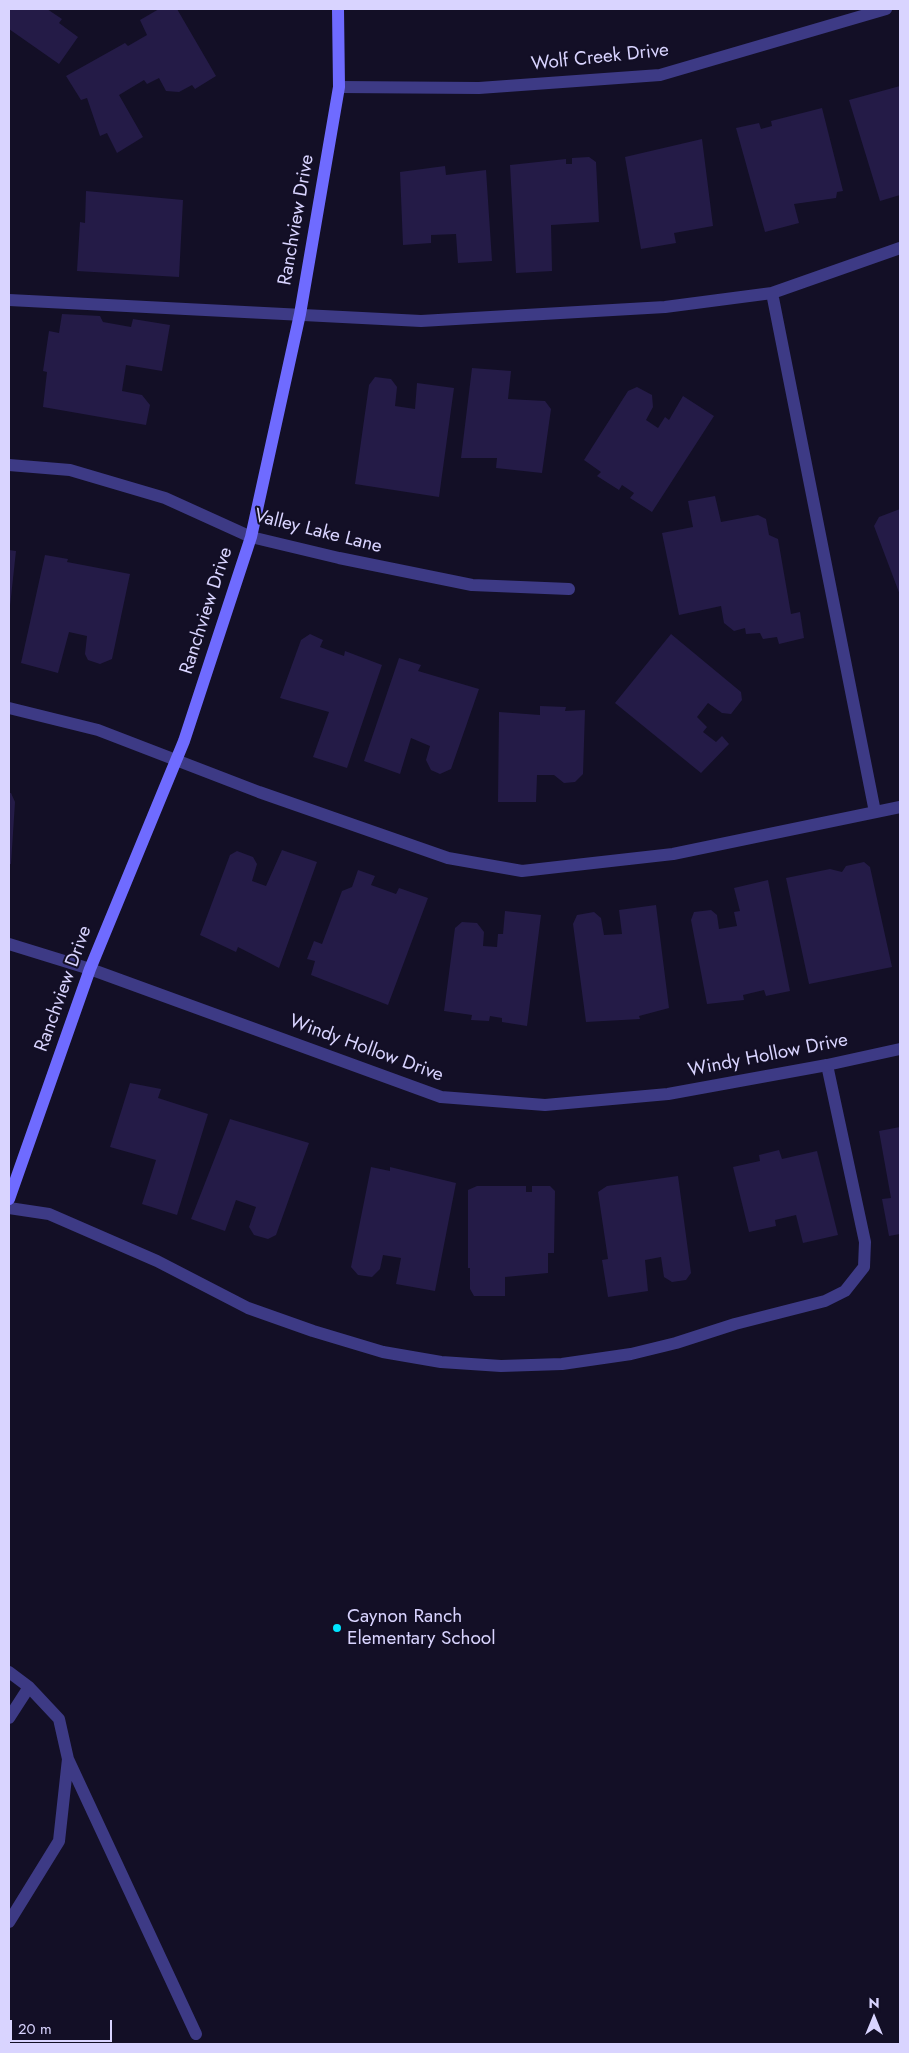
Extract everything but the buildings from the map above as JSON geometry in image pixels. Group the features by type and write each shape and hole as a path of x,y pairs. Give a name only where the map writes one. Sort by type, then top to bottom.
{"street":[{"name":"Ranchview Drive","path":"9,1199 90,969 184,741 252,537 300,314 338,87 338,9"},
{"name":"Wolf Creek Drive","path":"338,87 479,88 660,75 886,9"},
{"path":"9,300 421,321 665,307 772,293 900,248"},
{"path":"772,293 875,812"},
{"name":"Valley Lake Lane","path":"9,465 70,470 165,498 252,537 340,558 472,585 569,589"},
{"path":"9,708 98,730 259,792 448,858 522,871 673,854 900,807"},
{"name":"Windy Hollow Drive","path":"9,944 90,969 441,1097 545,1105 668,1094 827,1065 900,1049"},
{"path":"9,1208 49,1214 157,1261 248,1308 312,1331 383,1352 441,1362 501,1366 562,1364 631,1354 676,1343 735,1324 825,1301 845,1290 864,1267 865,1242 827,1065"},
{"path":"9,1672 29,1687 59,1719 68,1759 196,2034"},
{"path":"9,1718 29,1687"},
{"path":"9,1922 59,1841 68,1759"}],"place":[{"name":"Caynon Ranch Elementary School","path":"337,1628"}]}
